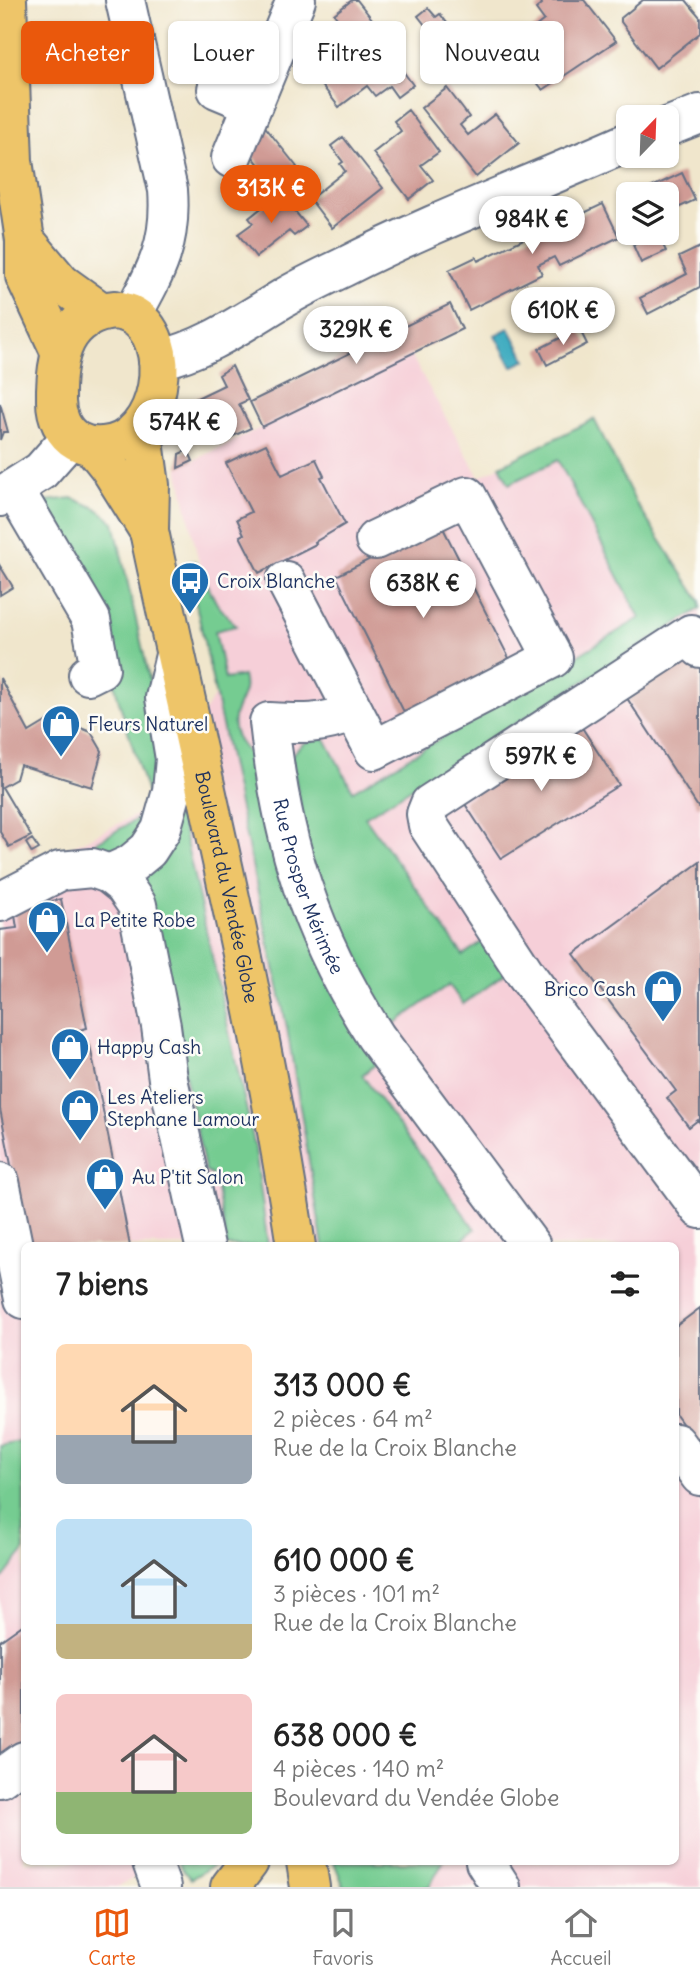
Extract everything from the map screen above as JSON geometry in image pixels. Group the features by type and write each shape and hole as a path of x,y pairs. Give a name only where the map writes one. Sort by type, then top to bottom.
{"main road":[{"path":"6,0 13,161 25,240 25,276 60,351"},
{"path":"25,240 61,283 145,327 155,342 158,360 154,401 142,427 120,442 82,442 60,421 56,406 60,351 70,333 83,320 116,313"},
{"name":"Boulevard du Vendée Globe","path":"142,427 150,485 149,531 269,1089 295,1242"},
{"name":"Boulevard du Vendée Globe","path":"82,442 126,492 149,531"},
{"path":"230,1887 247,1865"},
{"path":"306,1865 310,1887"}],"street":[{"path":"116,313 153,277 165,245 170,217 168,190 125,0"},
{"path":"231,158 296,0"},
{"path":"217,89 253,104"},
{"path":"679,122 700,114"},
{"path":"158,360 202,346 345,266 616,147"},
{"path":"82,442 7,493 91,620 100,669 88,675"},
{"path":"286,581 374,750 553,658 467,496 375,540"},
{"path":"700,648 691,634 429,804 426,814 428,824 525,974 700,1209"},
{"path":"109,874 131,864 148,850 161,830 172,791 175,760 165,698 176,655"},
{"name":"Rue Prosper Mérimée","path":"354,712 331,721 308,724 269,722 282,808 303,890 334,967 376,1037 528,1242"},
{"path":"0,902 60,871 92,868 109,874 124,887 137,905 161,1026 170,1091 204,1242"},
{"path":"0,1182 21,1284"},
{"path":"679,1447 700,1476"},
{"path":"0,1777 21,1763"},
{"path":"153,1865 161,1887"},
{"path":"487,1865 501,1887"}],"shaded area":[{"path":"411,355 479,477 594,419 636,503 700,601 700,1887 365,1887 357,1865 679,1865 679,1242 21,1242 21,1865 157,1865 117,1887 0,1887 0,882 138,814 225,680 178,468"}],"green space":[{"path":"594,419 636,503 700,601 700,609 365,817 463,955 482,942 505,974 463,1004 449,985 386,1030 315,887 291,755 304,743 324,737 353,791 640,618 558,460 509,484 500,466"},
{"path":"72,498 96,508 114,522 255,1147 267,1242 226,1242 215,1178 205,1170 148,898 75,855 152,810 118,698 99,620 37,502"},
{"path":"195,561 217,604 236,626 215,631 225,679 243,676 244,681 243,693 234,716 234,730 254,759 380,1061 362,1075 475,1229 460,1242 322,1242 287,1028 187,562"},
{"path":"21,1442 21,1555 0,1582 0,1446"},
{"path":"180,1865 213,1865 191,1879"},
{"path":"335,1865 441,1865 429,1887 344,1887"}],"water":[{"path":"509,328 526,360 512,367 495,335"}],"building":[{"path":"352,0 357,0 372,19 339,21 334,14"},
{"path":"540,0 584,0 616,41 564,76 564,21 543,21 536,9 542,4"},
{"path":"643,0 686,0 700,17 700,33 656,68 621,22 621,18"},
{"path":"428,8 436,17 440,14 445,21 422,21 418,16"},
{"path":"406,75 413,85 397,97 389,86 375,96 367,86 339,107 321,84 406,84"},
{"path":"538,84 552,84 543,90"},
{"path":"447,88 469,117 460,125 468,135 495,114 519,143 476,177 421,108"},
{"path":"408,110 439,152 421,165 433,180 409,199 373,153 401,131 394,121"},
{"path":"263,124 297,167 274,185 251,154"},
{"path":"343,137 383,188 332,228 310,199 345,171 340,164 343,162 331,146"},
{"path":"682,173 695,200 679,207 679,182 663,182"},
{"path":"280,193 307,226 294,236 289,231 256,257 238,234 253,223 249,218"},
{"path":"603,204 616,231 616,238 559,266 554,257 538,265 542,274 469,310 449,270 476,257 478,261 567,218 569,220"},
{"path":"633,245 663,245 666,251 641,263"},
{"path":"700,247 700,287 648,314 640,298 687,274 679,257"},
{"path":"450,304 462,329 262,427 250,402"},
{"path":"579,328 587,344 547,365 539,349"},
{"path":"232,366 248,400 239,404 251,428 220,442 195,399 224,385 219,375"},
{"path":"0,403 8,432 3,432 0,440"},
{"path":"266,444 282,475 316,459 324,476 321,477 345,524 315,542 316,544 259,573 240,536 244,534 237,519 251,512 226,463"},
{"path":"188,450 193,461 178,468 179,454"},
{"path":"441,524 511,662 406,716 336,576"},
{"path":"0,566 13,587 0,595"},
{"path":"691,647 700,662 698,807 623,692"},
{"path":"0,678 29,732 49,720 65,724 66,722 91,732 102,751 92,787 20,765 16,779 2,787 31,836 9,847 0,832"},
{"path":"581,726 619,785 501,859 463,801"},
{"path":"32,839 39,849 32,853 26,843"},
{"name":"Brico Cash","path":"700,862 700,1123 698,1120 689,1127 667,1098 676,1091 574,954"},
{"path":"61,899 87,1028 79,1030 83,1047 90,1046 113,1160 105,1162 109,1180 117,1178 129,1242 26,1242 0,1109 0,930 17,928 14,909"},
{"path":"700,1308 700,1448 679,1419 679,1324"},
{"path":"21,1626 21,1741 0,1756 0,1641"}],"place":[{"name":"Croix Blanche","path":"190,615"},
{"name":"Fleurs Naturel","path":"61,758"},
{"name":"La Petite Robe","path":"47,954"},
{"name":"Brico Cash","path":"663,1023"},
{"name":"Happy Cash","path":"70,1081"},
{"name":"Les Ateliers Stephane Lamour","path":"80,1142"},
{"name":"Au P'tit Salon","path":"105,1211"}]}
